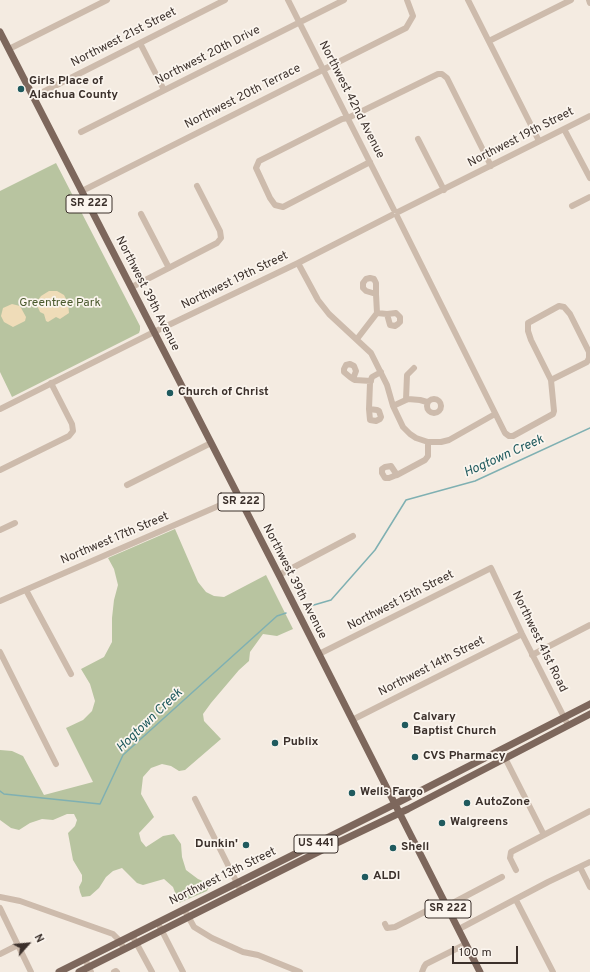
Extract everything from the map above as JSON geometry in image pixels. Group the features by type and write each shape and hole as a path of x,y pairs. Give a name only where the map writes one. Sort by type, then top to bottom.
{"main road":[{"name":"Northwest 39th Avenue","path":"0,32 279,575 480,972"},
{"name":"Northwest 13th Street","path":"58,972 590,704"},
{"name":"Northwest 13th Street","path":"79,972 90,970 124,949 447,789 590,714"}],"street":[{"path":"9,49 107,0"},
{"name":"Northwest 21st Street","path":"33,97 225,0"},
{"name":"Northwest 42nd Avenue","path":"288,0 505,433 513,436 553,414 551,380"},
{"name":"Northwest 20th Drive","path":"81,132 344,0"},
{"name":"Northwest 20th Terrace","path":"82,191 406,28 412,21 413,16 407,0"},
{"path":"468,0 539,141"},
{"path":"489,41 571,0"},
{"path":"140,43 164,90"},
{"path":"370,162 284,207 275,205 256,168 259,161 342,119 348,118 433,75 442,74 449,83 491,166"},
{"name":"Northwest 19th Street","path":"0,409 154,332 298,263 590,116"},
{"path":"564,129 590,178"},
{"path":"418,139 444,190"},
{"path":"132,288 217,243 221,238 220,231 197,186"},
{"path":"572,206 590,197"},
{"path":"141,214 169,268"},
{"path":"298,263 318,300 329,314 371,353 381,372 393,406 403,427 410,434 416,438 428,442 441,442 449,440 495,414"},
{"path":"357,339 376,313 376,294"},
{"path":"559,306 564,307 570,314 589,352 589,358 587,362 551,380 531,340 528,331 528,323 559,306"},
{"path":"376,313 387,314"},
{"path":"406,400 407,375 414,368"},
{"path":"369,410 372,377 381,372"},
{"path":"353,379 371,381"},
{"path":"0,470 69,436 73,431 72,424 51,383"},
{"path":"393,406 406,400 420,400 427,402"},
{"path":"397,475 425,460 428,456 428,442"},
{"path":"127,485 211,443"},
{"name":"Northwest 17th Street","path":"0,601 239,497"},
{"path":"0,530 15,523"},
{"path":"279,575 353,536"},
{"name":"Northwest 15th Street","path":"319,654 480,572 491,568 492,569"},
{"name":"Northwest 41st Road","path":"492,569 532,655 568,725"},
{"path":"26,590 71,674"},
{"path":"532,655 590,625"},
{"name":"Northwest 14th Street","path":"352,720 522,634"},
{"path":"0,652 56,764"},
{"path":"501,750 544,835"},
{"path":"195,800 241,891"},
{"path":"516,870 510,858 511,852 590,811"},
{"path":"459,930 590,862"},
{"path":"580,867 590,887"},
{"path":"385,924 387,928 395,927 502,877"},
{"path":"0,897 20,901 113,934 120,941 124,949"},
{"path":"516,900 553,972"},
{"path":"0,908 32,972"},
{"path":"184,909 194,927 225,944 243,952 258,955 300,972"},
{"path":"157,922 183,972"},
{"path":"132,935 152,972"},
{"path":"422,972 426,964 466,944"},
{"path":"0,954 18,945"},
{"path":"85,959 90,970"}],"green space":[{"name":"Greentree Park","path":"56,163 140,326 140,330 139,333 12,397 0,372 0,191"},
{"path":"175,529 198,582 206,592 214,596 224,597 266,575 293,629 277,636 263,634 250,652 249,661 239,670 203,714 204,721 221,739 185,770 179,771 171,766 162,764 151,768 143,777 141,794 154,817 139,833 141,841 146,847 163,836 174,834 181,844 182,857 186,870 198,879 205,882 209,887 207,891 179,903 173,887 164,879 143,885 137,883 122,868 113,871 106,877 99,888 90,896 82,897 79,887 82,881 82,875 73,860 68,833 75,826 77,820 74,814 67,814 53,820 42,819 30,823 19,830 11,828 0,820 0,750 12,751 23,756 44,795 93,782 66,728 83,720 92,711 95,701 90,684 81,669 104,657 112,642 112,618 114,600 118,585 114,569 108,558"}],"sand":[{"path":"49,291 57,291 64,295 68,303 69,313 60,319 56,317 48,322 46,321 44,314 40,312 36,303 41,296"},
{"path":"12,304 20,306 26,317 25,321 13,327 4,322 1,316 3,308"}],"waterway":[{"name":"Hogtown Creek","path":"307,607 331,600 375,550 406,500 475,481 590,428"},
{"name":"Hogtown Creek","path":"0,791 4,794 100,804 123,755 277,616 286,613"}],"place":[{"name":"Girls Place of Alachua County","path":"21,89"},
{"name":"Church of Christ","path":"170,393"},
{"name":"Calvary Baptist Church","path":"405,725"},
{"name":"Publix","path":"275,743"},
{"name":"CVS Pharmacy","path":"415,757"},
{"name":"Wells Fargo","path":"352,793"},
{"name":"AutoZone","path":"467,803"},
{"name":"Walgreens","path":"442,823"},
{"name":"Dunkin'","path":"246,845"},
{"name":"Shell","path":"393,848"},
{"name":"ALDI","path":"365,877"}]}
